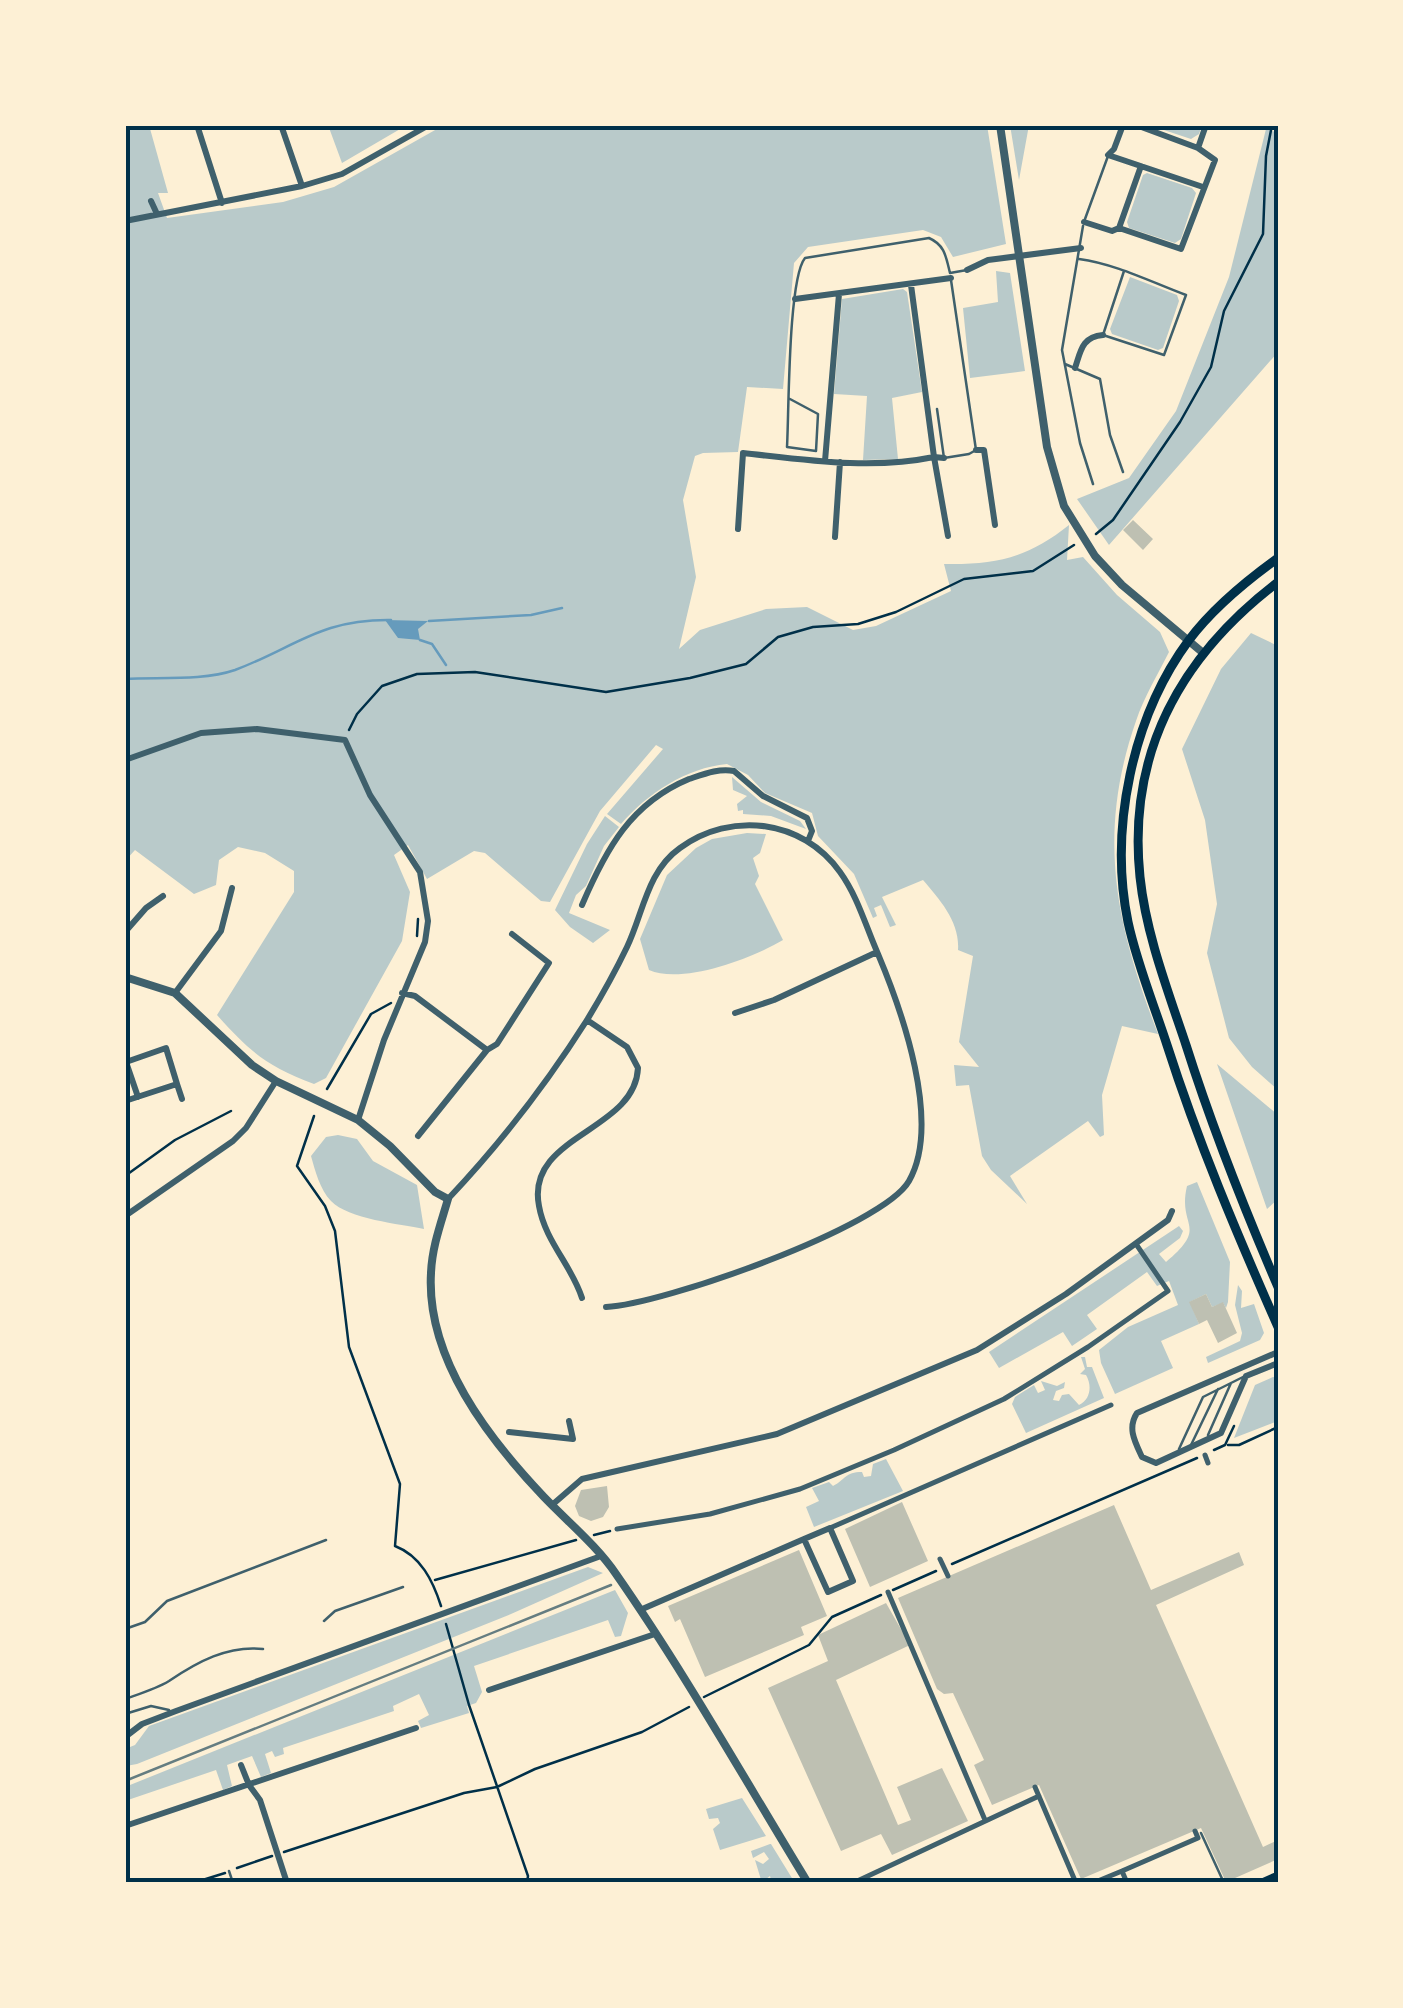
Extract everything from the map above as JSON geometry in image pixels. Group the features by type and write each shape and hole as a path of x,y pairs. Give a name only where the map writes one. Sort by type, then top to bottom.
{"main road":[{"path":"1278,558 1229,598 1189,641 1160,691 1144,727 1131,775 1122,859 1128,924 1190,1117 1217,1190 1278,1328"},
{"path":"1278,582 1240,611 1202,652 1173,699 1152,752 1138,832 1140,882 1157,954 1206,1106 1278,1286"},
{"path":"1262,1883 1278,1876"}],"street":[{"path":"196,125 222,203"},
{"path":"281,125 302,186"},
{"path":"125,221 302,186 342,174 429,125"},
{"path":"1000,125 1047,447 1064,506 1095,556 1122,585 1202,652"},
{"path":"1122,125 1108,155 1203,187"},
{"path":"1084,222 1112,231 1120,228 1182,250 1214,160 1198,148 1136,125"},
{"path":"1198,148 1206,125"},
{"path":"1120,228 1141,166"},
{"path":"152,201 156,214"},
{"path":"967,270 988,260 1018,254 1080,248"},
{"path":"795,298 910,285 951,276"},
{"path":"910,285 948,536"},
{"path":"825,460 839,294"},
{"path":"1075,368 1084,343 1091,336 1104,335"},
{"path":"976,450 984,450 995,525"},
{"path":"738,529 743,453 899,464 944,458"},
{"path":"835,537 840,462"},
{"path":"125,760 201,733 257,729 345,740 370,796 412,858 424,887 428,921 425,942 402,993 358,1120"},
{"path":"582,905 616,835 645,804 669,788 704,774 734,771 763,796 807,818 812,831 808,841"},
{"path":"606,1306 624,1306 707,1282 814,1242 883,1207 909,1181 920,1152 915,1065 900,1009 860,910 840,872 808,841 781,829 736,825 695,838 674,852 651,885 628,944 586,1020 507,1129 448,1199 430,1275 432,1309 440,1339 462,1387 492,1435 613,1569 808,1883"},
{"path":"175,993 221,932 232,888"},
{"path":"125,932 163,896"},
{"path":"418,1136 487,1050 497,1044 549,963 512,934"},
{"path":"735,1013 774,1000 877,952"},
{"path":"125,976 175,993 252,1065 276,1081 358,1120 435,1192 448,1199"},
{"path":"402,993 415,996 487,1050"},
{"path":"582,1298 548,1234 537,1202 539,1185 548,1162 631,1095 638,1068 627,1047 586,1020"},
{"path":"138,1097 125,1061 166,1048 182,1099"},
{"path":"125,1216 233,1142 276,1081"},
{"path":"125,1101 178,1084"},
{"path":"552,1505 582,1479 777,1434 977,1350 1066,1294 1168,1220 1172,1211"},
{"path":"616,1529 710,1514 800,1489 1004,1399 1168,1291 1136,1244"},
{"path":"1278,1352 1137,1413 1132,1421 1132,1434 1142,1457 1156,1463 1221,1434 1246,1376 1278,1363"},
{"path":"640,1610 1111,1405"},
{"path":"509,1432 573,1439 569,1421"},
{"path":"1205,1454 1208,1463"},
{"path":"804,1540 828,1592 853,1581 830,1528"},
{"path":"125,1737 142,1724 176,1711 601,1556"},
{"path":"940,1559 948,1576"},
{"path":"888,1592 984,1820"},
{"path":"488,1690 655,1634"},
{"path":"125,1826 416,1728"},
{"path":"242,1765 260,1800 288,1883"},
{"path":"1035,1787 1076,1883"},
{"path":"854,1883 1038,1796"},
{"path":"1092,1883 1198,1838 1198,1832"},
{"path":"1122,1870 1128,1883"}],"lane":[{"path":"1093,484 1080,443 1064,364 1063,335 1084,222 1108,155"},
{"path":"790,400 818,414 816,451 787,447 795,298 799,266 805,258 929,238 945,252 951,276 976,450 944,458 937,409"},
{"path":"1078,259 1098,262 1186,294 1164,355 1104,335 1124,272"},
{"path":"951,276 967,270"},
{"path":"1064,364 1100,378 1110,435 1122,472"},
{"path":"1176,1454 1203,1397 1246,1376"},
{"path":"1205,1441 1231,1382"},
{"path":"1189,1448 1219,1388"},
{"path":"125,1629 145,1622 167,1601 326,1540"},
{"path":"324,1621 335,1611 403,1587"},
{"path":"125,1699 170,1680 186,1667 238,1648 263,1649"},
{"path":"125,1714 151,1706 176,1711"},
{"path":"1198,1832 1224,1883"},
{"path":"230,1871 233,1883"}],"path":[{"path":"1096,534 1114,520 1180,422 1211,367 1224,311 1263,234 1266,156 1272,125"},
{"path":"345,740 357,714 382,686 417,674 475,672 606,692 690,678 746,664 778,637 813,627 858,624 896,612 964,579 1033,571 1074,545"},
{"path":"416,941 419,909"},
{"path":"327,1089 372,1014 392,1002"},
{"path":"125,1176 175,1140 231,1110"},
{"path":"314,1116 297,1166 326,1206 335,1231 349,1346 400,1484 395,1546 407,1550 433,1580 528,1883"},
{"path":"1225,1445 1234,1426"},
{"path":"193,1883 464,1793 497,1787 535,1768 642,1732 683,1712 714,1690 809,1646 832,1617 1225,1445 1240,1445 1278,1427"},
{"path":"433,1580 559,1545"}],"shaded area":[{"path":"125,125 149,125 168,193 158,193 167,218 283,202 334,187 444,125 987,125 1006,244 953,257 941,237 923,230 808,247 794,263 783,389 747,387 738,452 695,456 683,500 696,577 679,649 700,630 766,609 807,607 853,630 876,626 951,591 944,564 1010,557 1039,545 1069,525 1067,560 1083,557 1117,595 1160,632 1169,652 1139,712 1124,763 1114,842 1122,917 1158,1034 1122,1026 1102,1095 1104,1135 1100,1137 1088,1121 1010,1176 1027,1204 991,1170 982,1156 969,1085 956,1086 954,1065 979,1067 959,1042 973,956 958,950 956,930 936,895 923,880 882,897 896,925 890,927 881,905 874,908 877,916 873,918 854,874 818,836 812,813 765,793 748,775 727,764 697,771 669,784 621,824 607,814 663,749 656,745 600,811 550,902 541,901 485,853 474,851 427,879 408,845 394,855 410,892 402,941 326,1078 314,1084 284,1071 250,1049 229,1028 217,1015 294,892 294,871 265,853 238,847 219,860 216,885 194,894 135,850 125,861"},
{"path":"328,125 407,125 342,163"},
{"path":"1010,125 1029,125 1019,180"},
{"path":"1149,125 1202,125 1199,134 1191,139"},
{"path":"1266,129 1278,133 1278,352 1109,545 1077,499 1129,478 1176,411 1229,277"},
{"path":"1147,173 1192,188 1196,193 1181,239 1175,243 1129,228 1127,222"},
{"path":"996,271 1010,273 1025,371 970,378 963,308 998,302"},
{"path":"1130,277 1177,295 1179,301 1163,348 1158,350 1112,334 1110,329"},
{"path":"903,289 907,292 922,392 892,398 898,459 863,460 867,396 834,394 842,299"},
{"path":"1251,633 1278,646 1278,1090 1252,1067 1229,1038 1207,953 1217,904 1205,820 1182,749 1221,669"},
{"path":"732,777 761,802 800,821 806,829 771,816 738,811 737,804 747,796 733,790"},
{"path":"605,816 619,827 604,846 569,913 610,930 593,943 570,927 555,910"},
{"path":"766,834 760,853 753,858 759,876 755,884 783,940 736,961 698,972 663,974 649,970 640,939 667,875 712,839"},
{"path":"1217,1064 1278,1115 1278,1199 1267,1209"},
{"path":"326,1137 357,1139 373,1161 417,1185 424,1229 362,1216 331,1201 321,1186 311,1156"},
{"path":"1197,1182 1230,1262 1228,1302 1226,1308 1223,1303 1212,1307 1206,1294 1190,1302 1199,1324 1161,1341 1173,1368 1115,1394 1101,1363 1099,1350 1128,1327 1178,1305 1169,1281 1157,1286 1147,1272 1087,1315 1097,1329 1072,1346 1063,1332 999,1368 989,1352 1179,1226 1183,1231 1180,1238 1159,1254 1166,1262 1179,1250 1189,1233 1187,1186"},
{"path":"1238,1285 1242,1291 1241,1308 1254,1304 1264,1333 1260,1340 1208,1363 1206,1357 1240,1341 1242,1333 1235,1305"},
{"path":"1081,1357 1085,1357 1087,1367 1092,1367 1104,1398 1026,1433 1012,1404 1015,1397 1034,1385 1038,1393 1045,1390 1041,1381 1057,1386 1065,1382 1053,1400 1059,1401 1062,1395 1069,1394 1079,1405 1090,1387 1086,1375 1080,1374 1085,1369"},
{"path":"1278,1378 1278,1421 1234,1438 1255,1385"},
{"path":"886,1459 903,1491 814,1527 806,1507 819,1501 812,1488 829,1482 833,1486 856,1472 871,1476 873,1464"},
{"path":"588,1567 603,1573 511,1614 126,1766 125,1749 135,1745 149,1726"},
{"path":"615,1590 628,1613 621,1636 615,1637 608,1620 474,1666 482,1692 476,1703 467,1706 469,1713 421,1728 418,1721 429,1715 419,1694 393,1706 394,1711 283,1748 284,1754 265,1754 271,1773 261,1777 252,1756 227,1765 232,1786 223,1790 216,1770 125,1801 125,1787"},
{"path":"742,1798 766,1836 720,1850 713,1829 720,1823 718,1818 709,1819 706,1809"},
{"path":"771,1844 795,1883 772,1883 770,1876 767,1883 762,1883 755,1860 763,1864 769,1859 764,1852 753,1858 751,1851"}],"water":[{"path":"385,620 428,621 418,629 420,640 398,638"}],"building":[{"path":"1133,520 1153,539 1143,550 1123,530"},
{"path":"1206,1294 1212,1307 1223,1302 1237,1333 1218,1343 1207,1320 1199,1324 1189,1302"},
{"path":"607,1486 609,1507 603,1517 591,1521 579,1516 575,1506 581,1490"},
{"path":"902,1502 928,1561 870,1587 845,1529"},
{"path":"1114,1505 1151,1590 1239,1552 1244,1565 1156,1605 1263,1847 1278,1840 1278,1859 1226,1882 1201,1828 1081,1879 1039,1785 992,1805 974,1765 984,1760 953,1693 944,1694 937,1689 898,1598"},
{"path":"799,1550 827,1616 801,1627 804,1635 705,1677 680,1619 675,1622 668,1606"},
{"path":"886,1603 910,1645 836,1680 898,1825 911,1820 897,1787 942,1768 968,1821 892,1855 881,1834 841,1851 768,1688 828,1661 818,1635"}],"waterway":[{"path":"429,621 531,615 562,608"},
{"path":"125,679 222,673 327,629 391,620"},
{"path":"420,640 432,644 446,665"}],"railway":[{"path":"125,1781 611,1585"}]}
